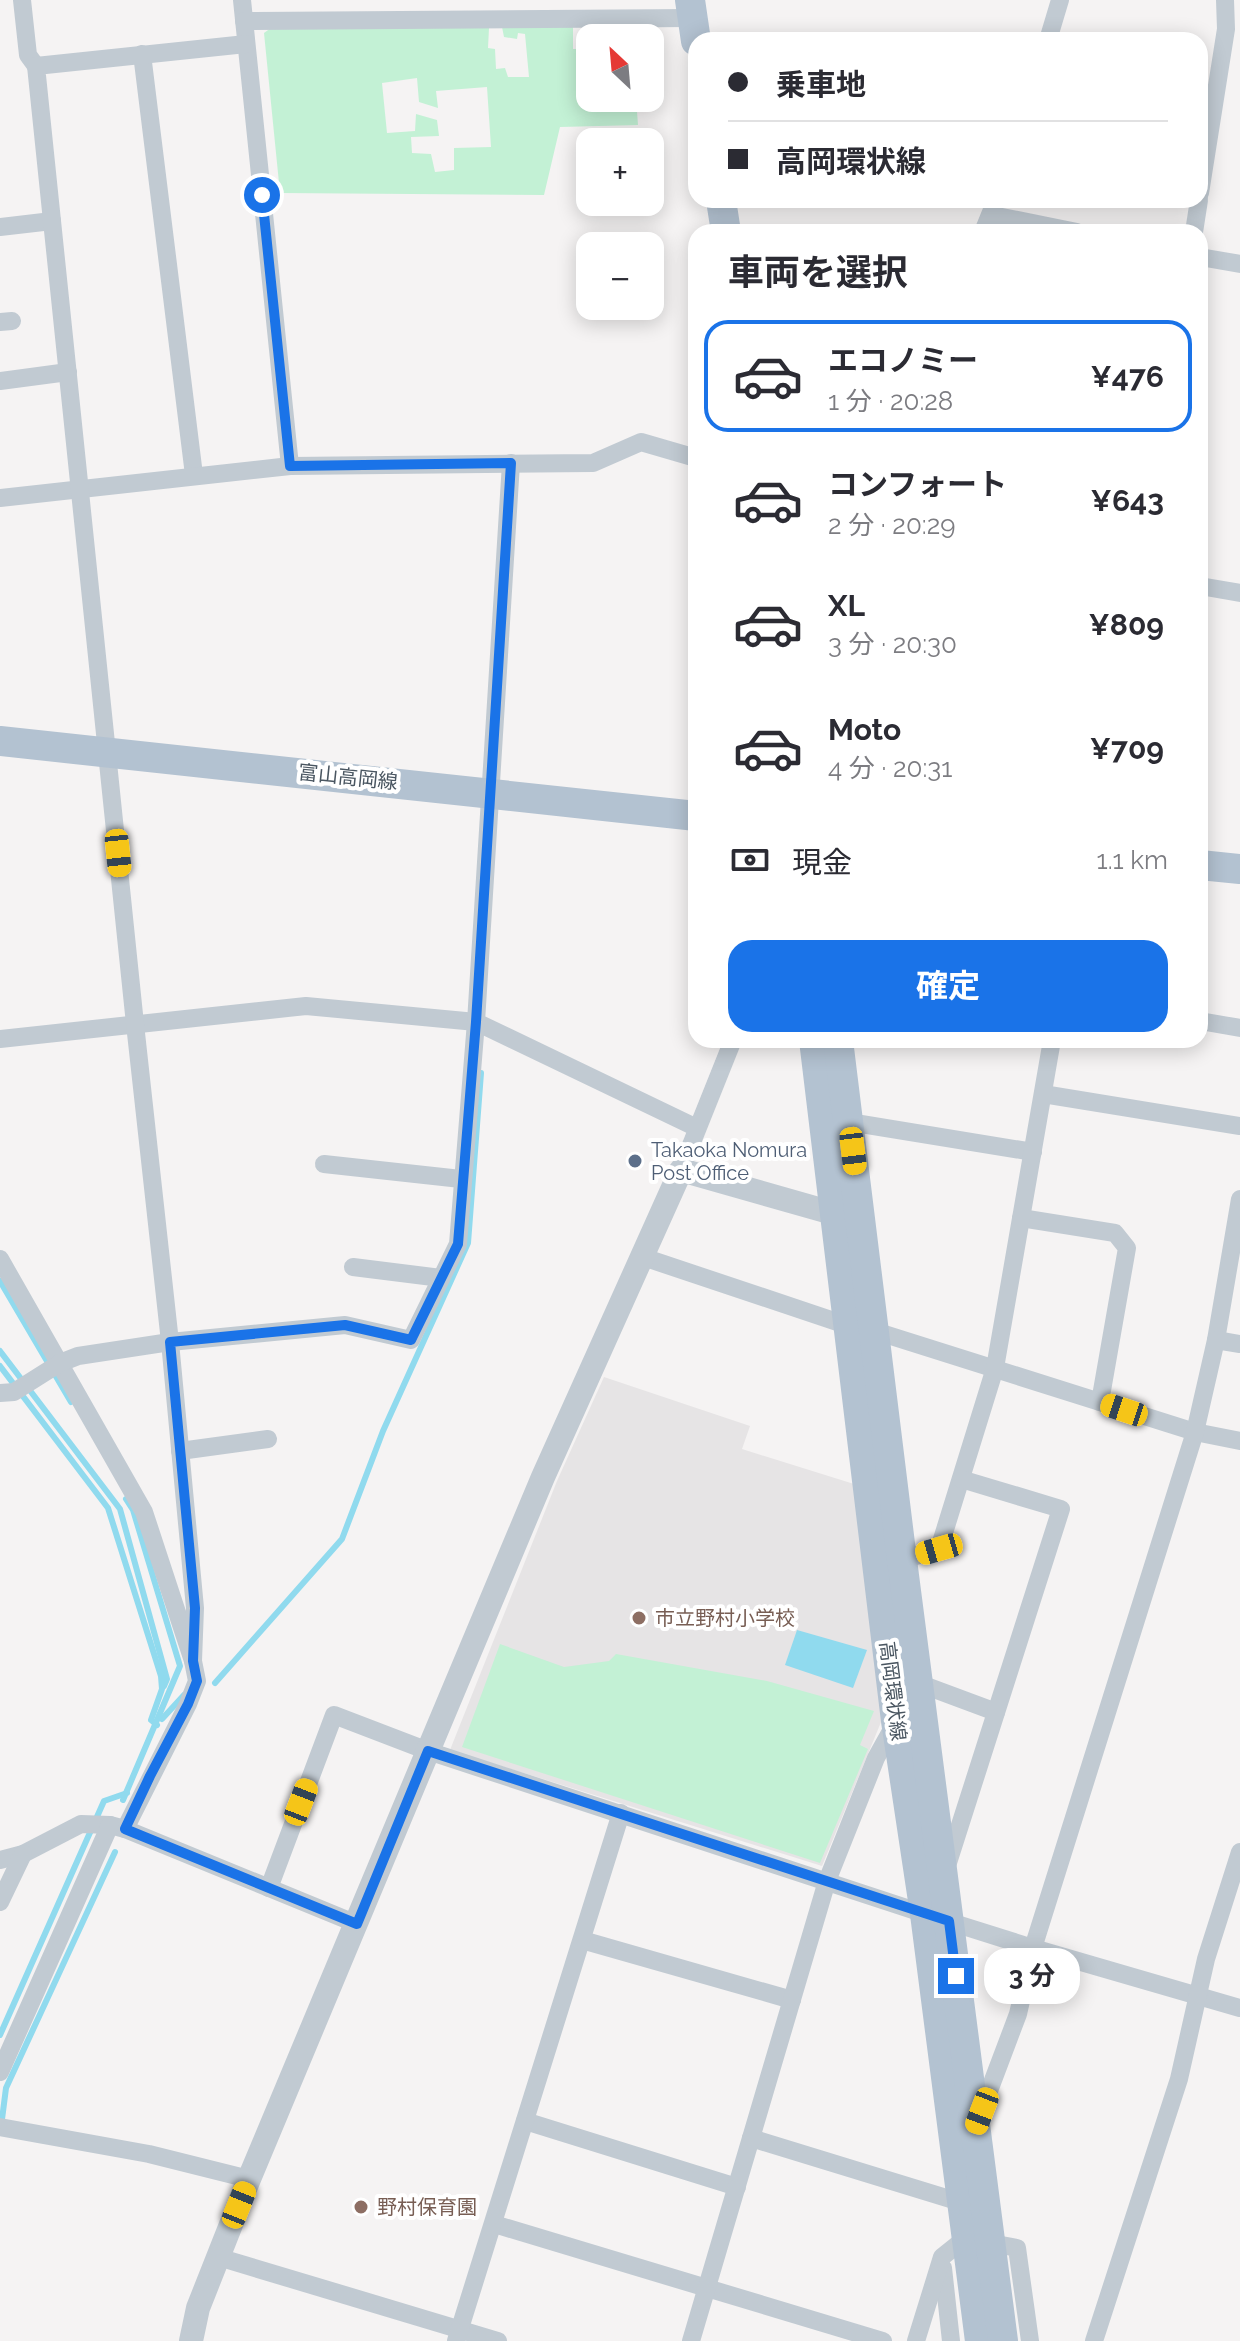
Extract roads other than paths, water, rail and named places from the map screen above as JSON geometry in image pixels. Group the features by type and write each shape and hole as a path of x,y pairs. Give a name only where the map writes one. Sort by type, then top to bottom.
{"main road":[{"name":"富山高岡線","path":"0,741 688,815"},
{"path":"1208,866 1240,869"},
{"name":"高岡環状線","path":"816,1048 848,1212 862,1328 896,1721 976,2126 973,2252 980,2341"},
{"name":"高岡環状線","path":"839,1048 849,1122 848,1212"},
{"name":"高岡環状線","path":"862,1328 902,1560 943,1877 937,1918 963,2203 973,2252 1003,2341"}],"street":[{"path":"22,0 28,55 36,66 170,1342 195,1608 193,1661"},
{"path":"242,0 290,466"},
{"path":"1050,32 1060,0"},
{"path":"1208,143 1226,29 1225,0"},
{"path":"244,21 693,20"},
{"path":"36,66 246,44"},
{"path":"142,54 194,475"},
{"path":"997,208 1050,224"},
{"path":"0,227 52,221"},
{"path":"1208,258 1240,264"},
{"path":"0,381 68,372"},
{"path":"0,498 290,466 593,463 641,442 688,456"},
{"path":"7,1392 78,1356 170,1342 345,1325 411,1340 458,1244 461,1179 482,1024 489,792 511,463"},
{"path":"1208,587 1240,593"},
{"path":"0,1039 306,1006 482,1024 697,1128"},
{"path":"1208,1022 1240,1028"},
{"path":"191,2341 198,2308 249,2179 543,1477 681,1170 730,1048"},
{"path":"902,1560 939,1549 995,1368 1051,1048"},
{"path":"1043,1094 1240,1126"},
{"path":"849,1122 1033,1152"},
{"path":"324,1164 461,1179"},
{"path":"681,1170 848,1212"},
{"path":"976,2126 1018,2014 1033,1948 1195,1432 1216,1340 1240,1199"},
{"path":"1021,1218 1115,1233 1127,1248 1100,1402"},
{"path":"643,1257 1195,1432 1240,1441"},
{"path":"0,1259 48,1370 144,1512 197,1681 150,1776 117,1827 0,2072"},
{"path":"353,1267 441,1278"},
{"path":"1216,1340 1240,1344"},
{"path":"180,1451 268,1439"},
{"path":"943,1877 1061,1509 961,1479"},
{"path":"918,1683 996,1712"},
{"path":"269,1888 334,1715 428,1751 937,1918 1240,2008"},
{"path":"691,2341 827,1881 876,1758 896,1721"},
{"path":"458,2335 621,1813"},
{"path":"0,1860 23,1854 81,1824 117,1827 357,1924"},
{"path":"1094,2341 1179,2079 1206,1959 1240,1852"},
{"path":"0,1902 23,1854"},
{"path":"582,1940 792,2000"},
{"path":"525,2121 737,2187"},
{"path":"7,2128 149,2154 249,2179"},
{"path":"751,2138 963,2203"},
{"path":"494,2224 883,2341"},
{"path":"973,2252 1017,2248 1030,2341"},
{"path":"916,2341 973,2252"},
{"path":"951,2341 973,2252"},
{"path":"218,2257 458,2335 498,2341"}],"water":[{"path":"797,1630 867,1650 853,1688 785,1665"}],"waterway":[{"path":"215,1683 342,1539 383,1431 468,1243 481,1073"},
{"path":"0,1281 71,1402"},
{"path":"0,1351 120,1509 167,1679 164,1686"},
{"path":"0,1366 108,1508 161,1676 162,1689 151,1720 157,1725"},
{"path":"123,1800 180,1666 133,1510 126,1499"},
{"path":"162,1719 184,1695"},
{"path":"0,2035 104,1801 127,1793"},
{"path":"1,2127 6,2088 115,1852"}],"place":[{"name":"Takaoka Nomura Post Office","path":"635,1161"},
{"name":"市立野村小学校","path":"639,1618"},
{"name":"野村保育園","path":"361,2207"}]}
